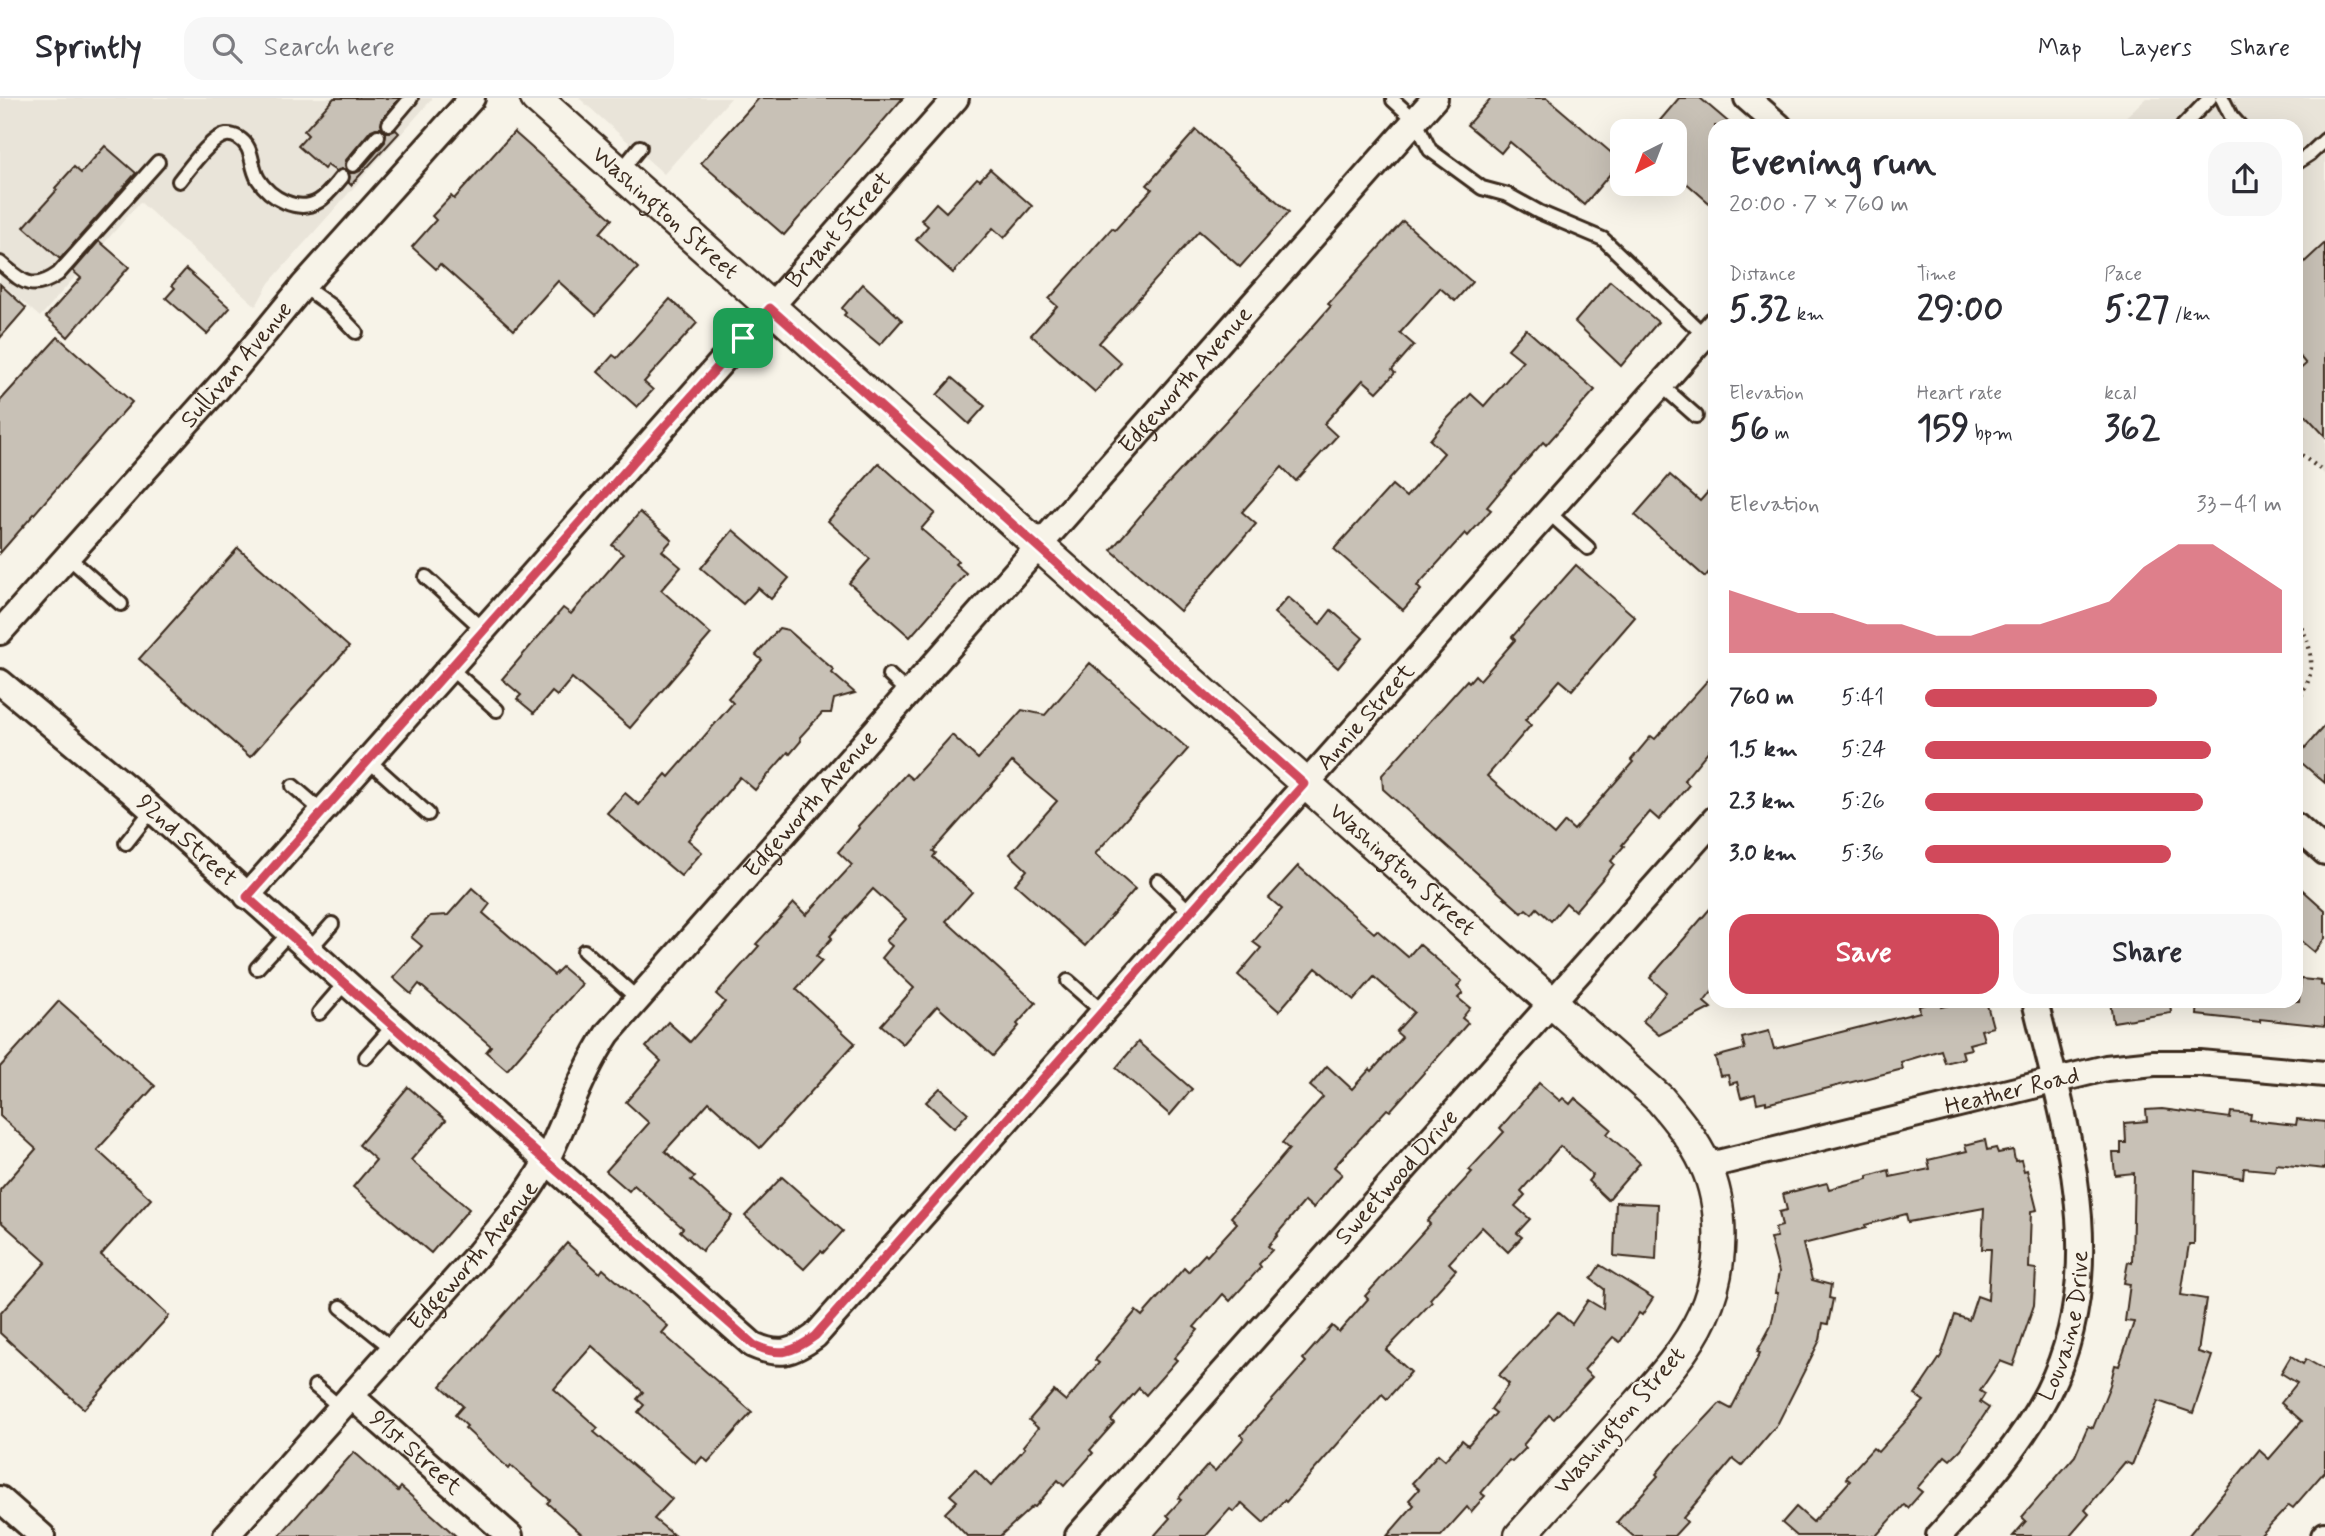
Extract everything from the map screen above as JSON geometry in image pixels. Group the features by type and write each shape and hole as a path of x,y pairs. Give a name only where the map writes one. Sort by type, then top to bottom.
{"street":[{"name":"Sullivan Avenue","path":"0,632 235,369 303,286 472,98"},
{"name":"Washington Street","path":"536,98 1660,1099 1693,1141 1706,1166 1714,1195 1718,1237 1714,1278 1703,1315 1670,1367 1520,1536"},
{"name":"Bryant Street","path":"247,897 956,98"},
{"name":"Edgeworth Avenue","path":"226,1536 493,1235 534,1183 591,1058 608,1033 1435,98"},
{"path":"1747,98 1771,119"},
{"name":"Annie Street","path":"785,1353 815,1336 1708,332"},
{"name":"92nd Street","path":"0,682 152,810 754,1345 770,1352 785,1353"},
{"name":"Sweetwood Drive","path":"1079,1536 1708,827"},
{"path":"2303,832 2325,852"},
{"name":"Louvaine Drive","path":"1939,1536 2002,1463 2026,1429 2049,1390 2065,1348 2076,1305 2082,1263 2080,1214 2073,1161 2037,1008"},
{"name":"Heather Road","path":"1706,1166 2106,1068 2154,1063 2200,1063 2325,1074"},
{"name":"91st Street","path":"346,1402 510,1536"},
{"path":"0,1499 42,1536"}],"lane":[{"path":"389,124 411,98"},
{"path":"2190,119 2210,98"},
{"path":"2222,98 2234,119"},
{"path":"1392,100 1415,120 1430,150 1482,188 1508,195 1539,212 1603,239 1708,328"},
{"path":"179,180 211,144 228,135 240,139 248,148 254,170 263,186 288,203 305,205 319,201 342,177"},
{"path":"353,164 378,136"},
{"path":"2303,158 2325,140"},
{"path":"618,173 640,147"},
{"path":"0,262 21,281 31,285 49,280 58,274 158,162"},
{"path":"303,286 331,306 356,332"},
{"path":"1661,385 1696,416"},
{"path":"1548,512 1588,548"},
{"path":"68,557 121,604"},
{"path":"425,578 484,630"},
{"path":"450,668 498,710"},
{"path":"889,675 908,693"},
{"path":"368,760 428,814"},
{"path":"293,786 323,811"},
{"path":"126,843 152,810"},
{"path":"1158,881 1191,913"},
{"path":"308,951 332,923"},
{"path":"257,968 289,933"},
{"path":"584,951 638,999"},
{"path":"1068,981 1103,1012"},
{"path":"318,1013 345,983"},
{"path":"366,1057 393,1026"},
{"path":"341,1307 393,1349"},
{"path":"315,1386 346,1402"}],"path":[{"path":"2303,456 2323,471"},
{"path":"2303,635 2313,665 2303,694"}],"shaded area":[{"path":"0,98 433,98 269,283 256,306 140,202 40,317 0,282"},
{"path":"579,98 731,98 664,174"},
{"path":"2146,98 2325,98 2325,475 2303,451 2303,119 2124,119"}],"building":[{"path":"334,98 400,98 382,119 382,128 371,130 346,160 346,169 336,171 327,165 324,169 298,146 308,135 304,131"},
{"path":"759,98 903,98 784,235 701,163"},
{"path":"1491,98 1547,98 1610,152 1610,174 1584,205 1510,142 1501,153 1467,125"},
{"path":"1679,98 1700,98 1725,119 1708,119 1708,202 1687,184 1687,119 1661,119"},
{"path":"396,130 399,133 351,185 349,173 360,171 385,142 385,132"},
{"path":"1196,130 1289,212 1240,267 1199,231 1099,343 1121,363 1095,392 1031,335 1057,306 1049,299 1112,228 1115,230 1152,189 1147,185"},
{"path":"514,132 612,219 600,233 638,268 596,315 558,281 514,330 440,264 436,269 412,247 436,220 432,216 451,196 454,199"},
{"path":"105,146 136,173 60,259 24,227 74,167 81,173"},
{"path":"990,169 1032,206 1004,238 993,228 953,273 916,240 928,226 921,220 936,203 946,212 977,178 980,180"},
{"path":"1403,221 1472,282 1455,301 1440,288 1400,333 1414,345 1392,370 1395,373 1377,392 1363,380 1324,424 1337,436 1296,481 1282,467 1242,512 1256,524 1180,611 1111,550 1164,488 1308,332 1331,306 1328,304"},
{"path":"99,241 129,267 68,337 46,317 81,278 73,271"},
{"path":"2325,243 2325,436 2303,412 2303,367 2306,364 2303,360 2303,263"},
{"path":"186,269 230,308 207,334 166,298 175,288 172,285"},
{"path":"1610,281 1658,322 1621,366 1575,322"},
{"path":"0,284 26,308 0,338"},
{"path":"863,284 902,320 880,345 844,315 846,313 842,308"},
{"path":"670,299 697,323 644,382 653,390 637,407 598,372 613,355 617,358"},
{"path":"1526,329 1595,390 1546,445 1543,442 1512,477 1487,507 1491,510 1468,536 1465,533 1417,586 1421,590 1403,610 1334,549 1392,485 1406,497 1444,453 1430,440 1447,419 1471,394 1484,406 1523,361 1508,349"},
{"path":"58,337 132,402 0,553 0,401"},
{"path":"952,378 985,406 969,424 937,395"},
{"path":"879,463 935,513 921,529 958,561 955,564 966,573 910,637 849,583 870,559 828,521"},
{"path":"1670,475 1700,501 1708,492 1708,573 1705,577 1635,515"},
{"path":"640,512 672,540 662,551 681,567 661,590 711,634 630,728 572,678 557,696 552,692 534,713 517,699 521,695 502,679 563,608 571,614 623,554 612,545"},
{"path":"733,530 789,578 771,599 758,588 743,604 701,568"},
{"path":"238,548 349,647 250,757 139,659"},
{"path":"1576,565 1635,617 1572,690 1560,680 1525,720 1531,725 1487,776 1554,835 1565,822 1574,830 1633,762 1631,760 1651,736 1655,739 1708,680 1708,751 1684,780 1689,785 1659,820 1650,812 1622,845 1624,846 1611,861 1614,864 1575,911 1566,903 1551,921 1537,908 1532,914 1526,909 1522,913 1383,789 1382,775 1467,680 1469,682 1475,675 1480,680 1515,640 1512,637"},
{"path":"1288,597 1320,624 1331,610 1363,638 1338,668 1274,613"},
{"path":"779,628 788,630 834,670 832,673 855,693 834,699 831,713 822,713 800,737 801,741 790,754 788,752 755,790 740,777 688,840 702,852 681,876 607,813 625,793 639,805 666,774 669,777 733,703 728,698 762,660 756,655"},
{"path":"1090,663 1188,749 1095,854 1135,889 1085,946 1015,884 1027,870 1010,854 1057,801 1012,762 933,851 936,853 933,857 972,892 946,921 1036,1003 993,1056 937,1006 903,1044 881,1025 914,988 882,958 892,946 886,941 906,919 873,889 830,936 832,938 816,956 822,961 796,989 855,1043 760,1148 709,1102 665,1151 695,1177 691,1180 732,1216 702,1251 680,1231 683,1228 634,1185 629,1191 606,1171 649,1123 626,1102 661,1061 646,1047 668,1022 690,1042 725,1002 716,994 759,946 756,944 794,903 806,915 852,865 838,852 906,774 912,779 952,735 978,759 1022,710 1045,715"},
{"path":"2325,725 2325,783 2303,764 2303,750"},
{"path":"1298,866 1374,933 1377,930 1408,957 1419,944 1462,981 1457,987 1463,993 1458,998 1470,1008 1462,1018 1468,1023 1390,1111 1387,1109 1334,1167 1342,1174 1313,1208 1305,1201 1277,1234 1268,1246 1272,1250 1259,1264 1261,1267 1230,1301 1223,1294 1194,1327 1198,1330 1174,1358 1177,1360 1146,1395 1139,1388 1111,1420 1114,1423 1090,1450 1093,1453 1064,1486 1058,1480 1035,1507 1000,1536 967,1536 945,1513 957,1501 950,1495 975,1470 991,1486 1025,1448 1023,1446 1038,1428 1029,1420 1054,1391 1066,1401 1099,1363 1095,1360 1136,1311 1142,1316 1184,1268 1188,1272 1205,1254 1207,1256 1237,1223 1231,1217 1289,1149 1282,1143 1323,1097 1310,1086 1327,1066 1352,1089 1402,1037 1396,1032 1414,1012 1374,977 1354,1000 1316,968 1279,1011 1238,975 1261,948 1253,942 1282,909 1269,898"},
{"path":"472,888 490,904 483,913 554,975 562,967 582,984 507,1070 486,1052 491,1046 419,984 411,994 393,978 422,946 411,937 430,916 448,915"},
{"path":"2303,890 2325,910 2325,939 2314,952 2303,943"},
{"path":"1708,911 1708,997 1704,1002 1711,1008 1659,1035 1643,1021 1666,992 1650,978"},
{"path":"2303,979 2321,981 2321,985 2325,986 2325,1026 2197,1015 2198,1008 2303,1008"},
{"path":"59,1001 155,1086 97,1150 151,1199 101,1255 169,1316 84,1409 0,1333 0,1314 46,1262 0,1221 0,1190 36,1149 0,1116 0,1067"},
{"path":"1919,1008 1988,1008 1993,1027 1981,1030 1984,1040 1969,1044 1971,1049 1962,1051 1964,1058 1945,1063 1941,1050 1901,1062 1903,1069 1766,1104 1766,1101 1757,1103 1755,1094 1741,1098 1737,1082 1730,1084 1728,1075 1720,1076 1715,1057 1745,1049 1742,1038 1769,1031 1774,1049 1920,1012"},
{"path":"2111,1008 2171,1008 2171,1013 2113,1022"},
{"path":"1138,1042 1192,1089 1170,1115 1116,1068"},
{"path":"1539,1083 1560,1101 1563,1098 1570,1104 1575,1098 1611,1129 1607,1134 1640,1163 1608,1200 1588,1181 1593,1175 1560,1146 1521,1191 1525,1195 1515,1206 1530,1219 1517,1233 1522,1237 1508,1252 1482,1227 1449,1263 1456,1270 1430,1299 1432,1302 1386,1350 1411,1372 1387,1399 1382,1394 1286,1502 1284,1500 1264,1523 1242,1503 1234,1512 1230,1509 1206,1536 1154,1536 1170,1518 1167,1515 1181,1500 1178,1498 1208,1465 1215,1471 1244,1438 1241,1435 1306,1362 1303,1359 1332,1326 1339,1332 1368,1299 1365,1296 1430,1224 1427,1221 1472,1172 1469,1170 1504,1132 1500,1128"},
{"path":"408,1087 446,1120 411,1160 469,1209 431,1253 353,1187 376,1160 359,1145"},
{"path":"940,1088 968,1113 954,1128 926,1102"},
{"path":"2162,1109 2230,1118 2231,1112 2251,1114 2250,1120 2296,1125 2297,1119 2325,1122 2325,1169 2276,1164 2275,1171 2244,1168 2243,1178 2195,1171 2194,1244 2189,1244 2181,1295 2206,1299 2198,1352 2212,1356 2193,1413 2158,1401 2132,1465 2125,1462 2085,1510 2089,1514 2070,1536 2013,1536 2026,1521 2022,1517 2075,1456 2088,1426 2093,1428 2115,1365 2119,1366 2134,1322 2125,1321 2130,1284 2124,1283 2128,1262 2132,1263 2134,1173 2115,1175 2113,1153 2121,1153 2121,1143 2126,1143 2125,1123 2147,1121 2146,1110"},
{"path":"1985,1140 1987,1150 1996,1148 1998,1153 2013,1150 2015,1161 2021,1160 2024,1171 2027,1170 2037,1210 2031,1211 2029,1268 2036,1269 2034,1305 2013,1366 2000,1361 1980,1391 1985,1394 1980,1402 1989,1408 1961,1449 1950,1460 1945,1456 1917,1488 1922,1492 1908,1508 1904,1505 1876,1536 1797,1536 1782,1523 1796,1507 1813,1522 1850,1481 1846,1478 1873,1448 1878,1452 1924,1401 1915,1395 1941,1356 1955,1315 1969,1320 1977,1296 1988,1300 1991,1249 1982,1249 1984,1208 1908,1222 1906,1214 1865,1225 1866,1228 1803,1244 1812,1280 1831,1285 1829,1298 1833,1299 1828,1324 1823,1323 1820,1340 1777,1425 1742,1466 1733,1459 1683,1518 1687,1522 1674,1536 1633,1536 1617,1522 1658,1476 1656,1474 1674,1452 1720,1403 1731,1409 1757,1359 1760,1353 1757,1352 1771,1326 1778,1293 1775,1293 1779,1272 1770,1238 1777,1237 1775,1228 1782,1226 1779,1212 1787,1210 1783,1194 1827,1183 1829,1189 1868,1179 1868,1176 1889,1170 1890,1177 1930,1169 1928,1160 1967,1151 1965,1145"},
{"path":"782,1177 843,1231 804,1269 745,1216"},
{"path":"1616,1202 1658,1204 1656,1260 1614,1256"},
{"path":"567,1243 600,1273 603,1269 668,1326 662,1333 752,1412 708,1462 702,1457 696,1464 638,1412 644,1405 637,1399 643,1392 592,1346 554,1389 598,1428 594,1432 672,1499 654,1519 675,1536 584,1536 547,1503 550,1500 511,1466 509,1469 465,1428 467,1426 455,1415 463,1406 441,1386"},
{"path":"1600,1265 1653,1298 1642,1315 1639,1313 1620,1342 1613,1337 1584,1370 1592,1377 1554,1419 1549,1415 1523,1445 1526,1448 1512,1462 1509,1460 1481,1493 1485,1496 1471,1512 1467,1507 1441,1536 1387,1536 1414,1505 1409,1500 1419,1489 1412,1483 1438,1454 1445,1460 1462,1440 1468,1445 1496,1413 1491,1409 1509,1384 1499,1375 1558,1312 1572,1324 1588,1300 1603,1309 1604,1289 1591,1279"},
{"path":"2291,1356 2303,1364 2306,1359 2325,1370 2325,1471 2293,1508 2289,1505 2260,1536 2188,1536 2259,1450 2269,1459 2302,1421 2281,1403 2297,1383 2281,1373"},
{"path":"354,1452 398,1491 401,1487 456,1536 279,1536"}],"route":[{"path":"770,308 1304,784 815,1336 785,1353 770,1352 754,1345 247,897 743,338 770,308"}]}
